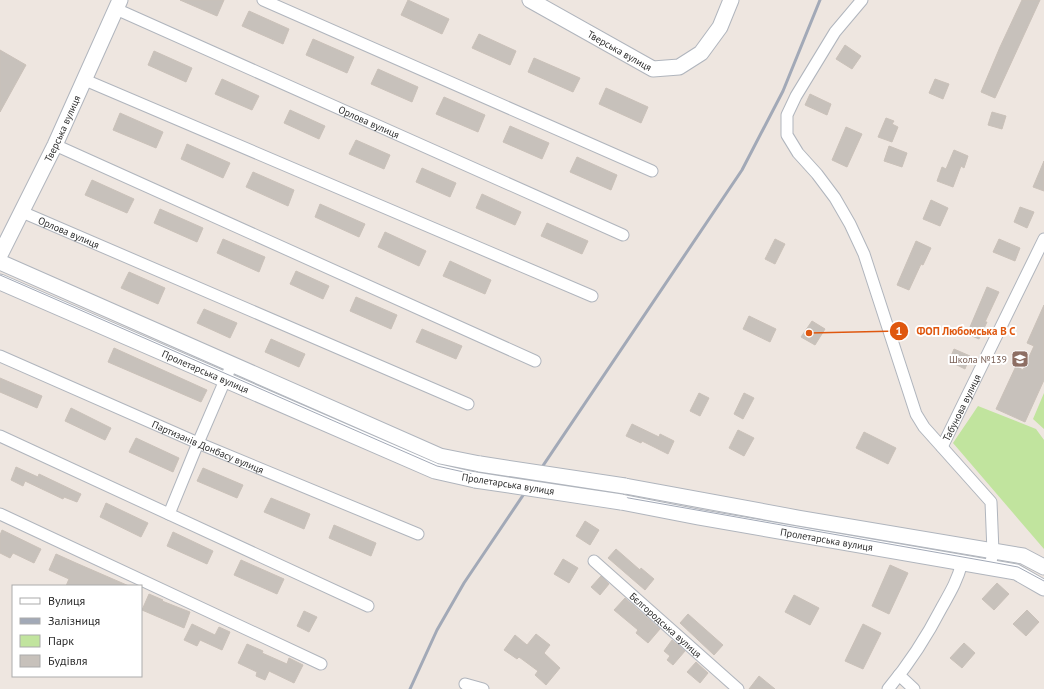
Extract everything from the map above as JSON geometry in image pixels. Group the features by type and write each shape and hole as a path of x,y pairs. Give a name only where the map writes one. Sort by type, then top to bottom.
{"main road":[{"name":"Тверська вулиця","path":"530,0 653,69 679,67 701,53 720,27 731,0"},
{"name":"Тверська вулиця","path":"0,255 55,144 118,5"},
{"name":"Пролетарська вулиця","path":"0,262 440,456 480,464 625,486 993,552 1023,556 1044,568"},
{"name":"Пролетарська вулиця","path":"0,282 435,471 475,480 622,502 698,517 990,567 1016,572 1044,588"}],"street":[{"path":"264,0 652,171"},
{"path":"862,0 835,32 796,96 787,115 787,135 798,153 817,174 835,198 850,224 864,254 916,414 924,427 991,502 993,552 990,567"},
{"name":"Орлова вулиця","path":"118,5 623,235"},
{"path":"85,80 592,296"},
{"path":"55,144 535,361"},
{"name":"Орлова вулиця","path":"22,212 468,404"},
{"name":"Табунова вулиця","path":"942,447 1044,239"},
{"name":"Партизанів Донбасу вулиця","path":"0,356 198,443 418,534"},
{"path":"169,514 232,364"},
{"path":"0,436 368,606"},
{"path":"0,514 321,664"},
{"name":"Бєлгородська вулиця","path":"594,561 738,689"},
{"path":"888,689 931,628 958,578 962,563"},
{"path":"899,675 914,689"},
{"path":"465,684 483,689"}],"green space":[{"path":"1044,393 1044,429 1033,419"},
{"path":"978,406 1036,429 1044,440 1044,549 953,443"}],"building":[{"path":"180,0 224,0 217,16"},
{"path":"408,0 449,19 442,34 401,15"},
{"path":"1022,0 1040,0 995,98 981,92"},
{"path":"249,11 289,29 283,44 242,26"},
{"path":"479,34 516,51 510,65 472,48"},
{"path":"313,39 354,57 347,73 306,55"},
{"path":"845,45 861,56 852,69 836,59"},
{"path":"0,50 26,65 0,112"},
{"path":"154,51 192,68 186,82 148,65"},
{"path":"534,58 580,78 573,92 528,72"},
{"path":"378,69 418,87 412,102 371,84"},
{"path":"222,79 259,96 252,110 215,94"},
{"path":"935,79 949,84 943,99 929,93"},
{"path":"606,88 648,107 641,123 599,104"},
{"path":"810,94 831,104 827,115 805,105"},
{"path":"444,97 485,115 478,132 436,114"},
{"path":"290,110 325,126 319,139 284,123"},
{"path":"992,112 1006,116 1002,129 988,125"},
{"path":"120,113 163,132 156,148 113,130"},
{"path":"886,118 894,121 892,124 898,127 892,142 878,137"},
{"path":"510,126 549,143 542,159 503,142"},
{"path":"846,127 862,134 847,167 832,160"},
{"path":"356,140 390,155 384,169 349,154"},
{"path":"187,144 230,163 223,178 181,159"},
{"path":"889,146 907,153 902,167 884,161"},
{"path":"954,150 968,156 964,168 961,166 953,187 937,181 942,167 946,169"},
{"path":"577,157 617,175 611,190 570,172"},
{"path":"1044,161 1044,191 1033,187"},
{"path":"422,168 456,183 450,197 416,182"},
{"path":"253,172 294,190 288,206 246,187"},
{"path":"92,180 134,199 127,213 85,195"},
{"path":"482,194 521,212 515,225 476,208"},
{"path":"931,200 948,208 940,226 923,219"},
{"path":"320,204 365,224 359,237 315,217"},
{"path":"1020,207 1034,212 1027,228 1014,222"},
{"path":"160,209 203,228 197,242 154,223"},
{"path":"547,223 588,241 582,254 541,236"},
{"path":"385,232 426,251 419,266 378,247"},
{"path":"223,239 265,257 259,272 217,253"},
{"path":"775,239 785,244 775,264 765,259"},
{"path":"999,239 1020,248 1015,261 993,252"},
{"path":"916,241 931,248 923,265 921,264 909,290 897,285"},
{"path":"450,261 491,280 485,294 443,276"},
{"path":"296,271 329,286 323,299 290,284"},
{"path":"129,272 165,288 158,304 121,288"},
{"path":"987,287 999,292 979,339 967,334"},
{"path":"356,297 397,315 391,329 350,311"},
{"path":"1044,305 1044,380 1025,422 996,409 1016,366 1023,370 1034,346 1027,343"},
{"path":"204,309 237,323 230,338 197,323"},
{"path":"749,316 776,329 770,342 743,329"},
{"path":"812,321 825,329 815,345 801,337"},
{"path":"422,329 462,346 456,359 416,342"},
{"path":"271,339 305,354 299,367 265,352"},
{"path":"114,348 207,390 201,402 108,362"},
{"path":"954,349 970,356 965,369 949,361"},
{"path":"0,378 42,396 37,408 0,392"},
{"path":"699,393 709,398 700,416 690,411"},
{"path":"744,393 754,398 743,419 734,414"},
{"path":"71,408 111,428 105,440 65,421"},
{"path":"632,424 659,437 660,434 674,441 668,454 642,441 641,443 626,436"},
{"path":"738,430 754,438 744,456 729,448"},
{"path":"864,432 896,448 888,464 856,448"},
{"path":"136,438 179,458 173,472 129,452"},
{"path":"16,467 38,477 39,474 81,494 77,502 64,497 63,499 25,481 23,486 11,480"},
{"path":"203,468 243,485 237,498 197,481"},
{"path":"271,498 310,514 304,529 264,512"},
{"path":"106,503 148,523 141,537 100,517"},
{"path":"585,521 599,530 590,545 576,536"},
{"path":"334,525 376,543 371,556 329,538"},
{"path":"2,530 41,549 34,563 13,553 10,558 0,553 0,535"},
{"path":"173,532 213,551 207,564 167,546"},
{"path":"616,549 640,570 641,568 654,579 645,590 608,558"},
{"path":"56,554 127,585 66,585 69,579 49,570"},
{"path":"563,559 578,568 569,583 554,574"},
{"path":"241,560 284,579 277,594 234,575"},
{"path":"890,565 908,573 889,614 872,606"},
{"path":"601,576 609,584 600,595 591,587"},
{"path":"997,583 1009,594 994,610 982,599"},
{"path":"149,594 190,612 184,628 142,610"},
{"path":"794,595 819,608 810,625 785,612"},
{"path":"625,598 660,629 648,643 636,633 638,630 614,610"},
{"path":"1027,610 1039,622 1026,636 1013,624"},
{"path":"304,611 317,617 309,632 297,626"},
{"path":"688,614 723,645 714,655 680,623"},
{"path":"192,624 215,635 219,627 230,632 222,650 200,640 197,646 184,640"},
{"path":"863,624 881,633 863,669 845,661"},
{"path":"536,634 550,645 544,653 560,668 546,685 535,675 538,671 519,657 517,659 504,650 515,635 527,645"},
{"path":"672,640 685,651 673,665 667,660 670,656 664,651"},
{"path":"964,643 975,653 962,668 950,658"},
{"path":"247,644 263,651 262,653 287,664 289,658 303,665 294,683 269,671 265,680 256,676 257,672 238,663"},
{"path":"696,662 708,673 700,683 687,672"},
{"path":"759,676 775,689 749,689"}],"tram line":[{"path":"0,275 437,466 477,475 623,497 1018,567 1044,581"}],"railway":[{"path":"410,689 437,630 464,583 742,170 783,91 820,0"}],"place":[{"name":"ФОП Любомська В С","path":"809,333"},
{"name":"Школа №139","path":"1020,359"}]}
